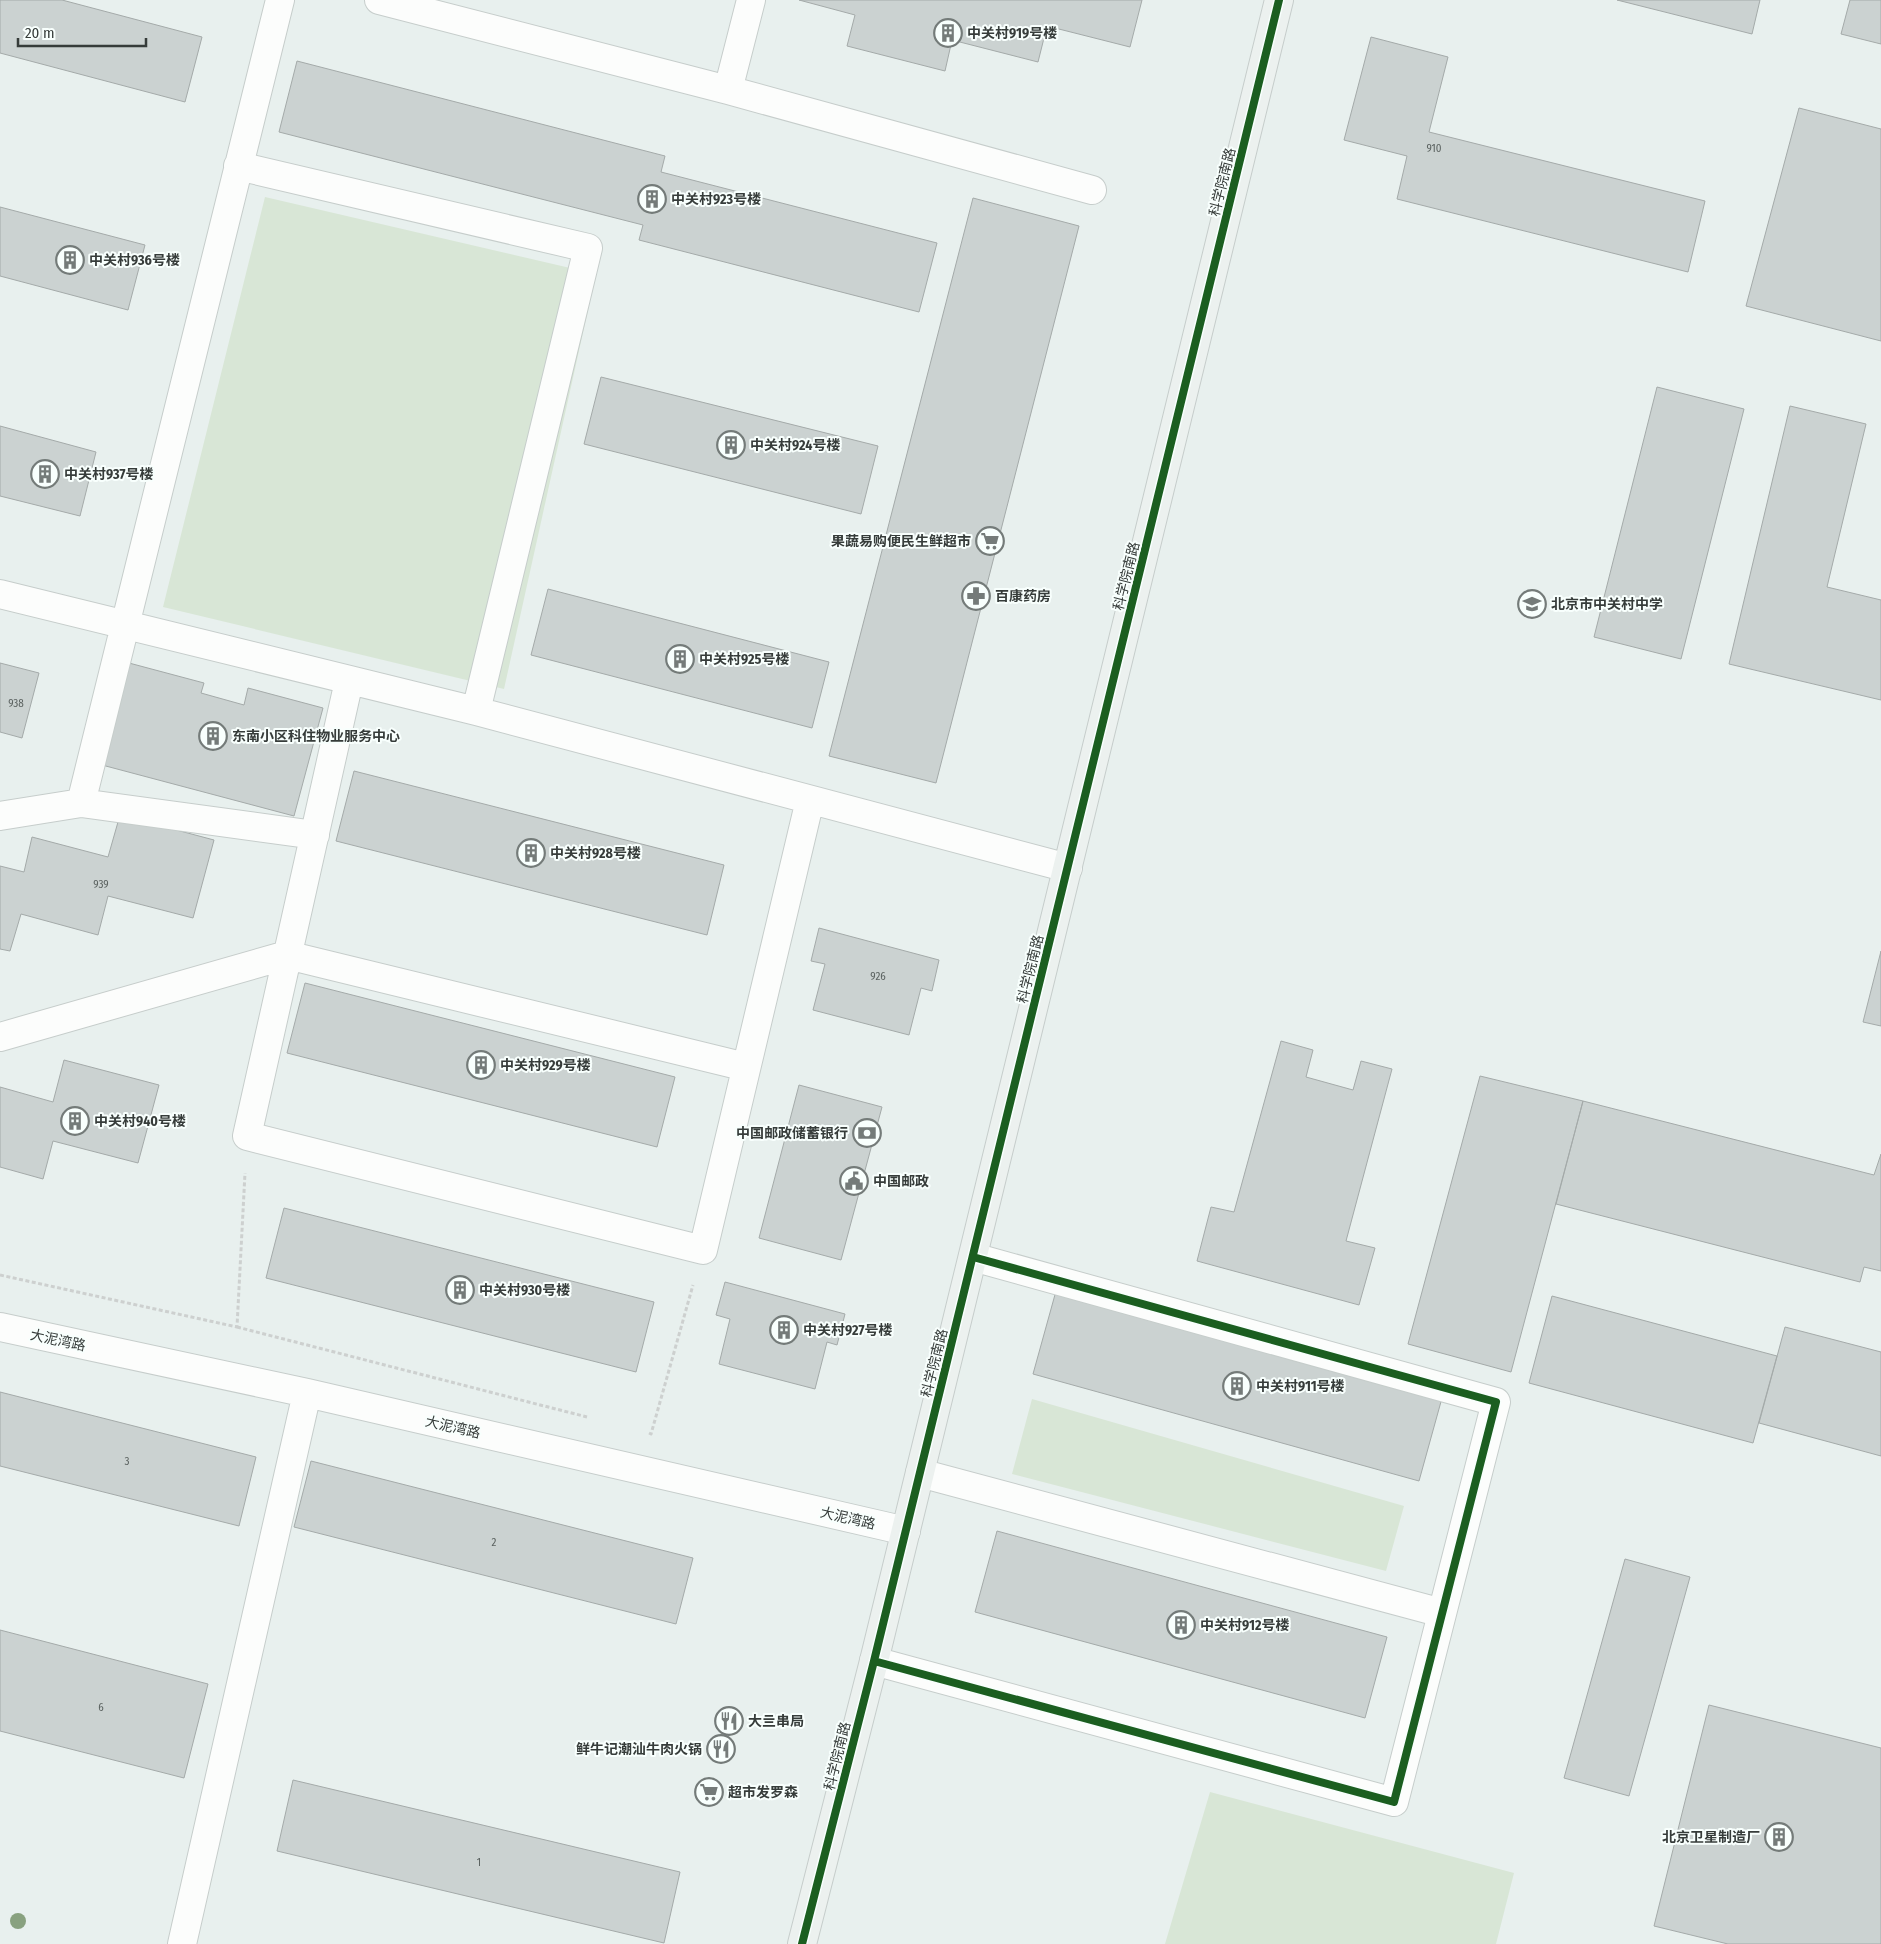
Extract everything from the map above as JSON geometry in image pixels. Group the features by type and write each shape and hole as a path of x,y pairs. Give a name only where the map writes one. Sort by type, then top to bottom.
{"street":[{"path":"81,803 280,0"},
{"path":"379,0 728,90 1092,190"},
{"path":"728,90 751,0"},
{"name":"科学院南路","path":"802,1944 906,1531 1279,0"},
{"path":"238,166 588,248 476,711"},
{"path":"0,594 476,711 1068,868"},
{"path":"350,681 247,1136 703,1250 810,800"},
{"path":"0,816 81,803 315,834"},
{"path":"0,1037 287,955 746,1067"},
{"path":"874,1661 1394,1802 1496,1402 973,1257"},
{"name":"大泥湾路","path":"0,1327 307,1393 906,1531"},
{"path":"182,1944 307,1393"},
{"path":"920,1473 1442,1613"}],"path":[{"path":"237,1327 247,1136"},
{"path":"641,1431 651,1434 703,1250"},
{"path":"0,1275 237,1327 593,1419"}],"green space":[{"path":"265,197 596,274 504,689 163,607"},
{"path":"1032,1399 1404,1506 1386,1571 1012,1474"},
{"path":"1210,1792 1514,1873 1496,1944 1165,1944"}],"building":[{"path":"0,0 62,0 202,37 185,102 0,53"},
{"name":"中关村919号楼","path":"799,0 1142,0 1130,47 1047,26 1038,62 952,40 945,71 847,46 855,15"},
{"path":"1617,0 1760,0 1752,34"},
{"path":"1850,0 1881,0 1881,44 1841,34"},
{"path":"1371,37 1448,57 1429,132 1705,201 1688,272 1397,199 1407,156 1344,140"},
{"name":"中关村923号楼","path":"297,61 665,156 661,172 937,243 919,312 639,240 643,225 279,132"},
{"path":"1799,108 1881,129 1881,341 1746,306"},
{"path":"973,198 1079,226 936,783 829,756"},
{"name":"中关村936号楼","path":"0,207 145,245 128,310 0,276"},
{"name":"中关村924号楼","path":"601,377 878,446 861,514 584,444"},
{"path":"1657,387 1744,409 1681,659 1594,637"},
{"path":"1790,406 1866,424 1827,587 1881,600 1881,700 1729,664"},
{"name":"中关村937号楼","path":"0,426 96,452 80,516 0,496"},
{"name":"中关村925号楼","path":"548,589 829,662 812,728 531,655"},
{"path":"0,663 39,673 22,738 0,732"},
{"name":"东南小区科住物业服务中心","path":"129,663 204,683 201,693 244,705 248,688 323,708 294,816 102,765"},
{"name":"中关村928号楼","path":"354,771 724,865 707,935 336,841"},
{"path":"120,815 214,840 193,918 108,896 98,935 21,914 10,951 0,949 0,866 24,872 32,837 108,857"},
{"path":"819,928 939,960 932,991 921,988 909,1035 813,1010 825,964 811,961"},
{"path":"1881,951 1881,1026 1863,1022"},
{"name":"中关村929号楼","path":"305,983 675,1077 657,1147 287,1053"},
{"path":"1281,1041 1313,1050 1306,1077 1353,1090 1361,1061 1392,1069 1346,1241 1375,1248 1359,1305 1197,1261 1211,1207 1234,1212"},
{"name":"中关村940号楼","path":"64,1060 159,1085 138,1163 53,1141 43,1179 0,1167 0,1087 53,1102"},
{"path":"1480,1076 1583,1101 1511,1372 1408,1344"},
{"path":"799,1085 882,1107 841,1260 759,1238"},
{"path":"1583,1101 1874,1175 1881,1154 1881,1271 1864,1267 1860,1282 1556,1204"},
{"name":"中关村930号楼","path":"284,1208 654,1302 636,1372 266,1278"},
{"name":"中关村927号楼","path":"725,1282 845,1314 837,1345 827,1342 815,1389 719,1364 730,1319 716,1315"},
{"name":"中关村911号楼","path":"1056,1291 1442,1398 1419,1481 1033,1374"},
{"path":"1552,1296 1777,1356 1753,1443 1529,1383"},
{"path":"1785,1327 1881,1352 1881,1456 1759,1423"},
{"path":"0,1392 256,1457 239,1526 0,1466"},
{"path":"311,1461 693,1558 676,1624 294,1527"},
{"name":"中关村912号楼","path":"997,1531 1387,1637 1365,1718 975,1612"},
{"path":"1625,1559 1690,1577 1629,1796 1564,1778"},
{"path":"0,1630 208,1684 184,1778 0,1731"},
{"name":"北京卫星制造厂","path":"1709,1705 1881,1748 1881,1944 1728,1944 1654,1926"},
{"path":"293,1780 680,1872 664,1943 277,1851"}],"cycle path":[{"path":"802,1944 874,1661 1279,0"},
{"path":"874,1661 1394,1802 1496,1402 973,1257"}],"place":[{"name":"中关村919号楼","path":"948,33"},
{"name":"中关村923号楼","path":"652,199"},
{"name":"中关村936号楼","path":"70,260"},
{"name":"中关村924号楼","path":"731,445"},
{"name":"中关村937号楼","path":"45,474"},
{"name":"果蔬易购便民生鲜超市","path":"990,541"},
{"name":"百康药房","path":"976,596"},
{"name":"北京市中关村中学","path":"1532,604"},
{"name":"中关村925号楼","path":"680,659"},
{"name":"东南小区科住物业服务中心","path":"213,736"},
{"name":"中关村928号楼","path":"531,853"},
{"name":"中关村929号楼","path":"481,1065"},
{"name":"中关村940号楼","path":"75,1121"},
{"name":"中国邮政储蓄银行","path":"867,1133"},
{"name":"中国邮政","path":"854,1181"},
{"name":"中关村930号楼","path":"460,1290"},
{"name":"中关村927号楼","path":"784,1330"},
{"name":"中关村911号楼","path":"1237,1386"},
{"name":"中关村912号楼","path":"1181,1625"},
{"name":"大亖串局","path":"729,1721"},
{"name":"鲜牛记潮汕牛肉火锅","path":"721,1749"},
{"name":"超市发罗森","path":"709,1792"},
{"name":"北京卫星制造厂","path":"1779,1837"}]}
